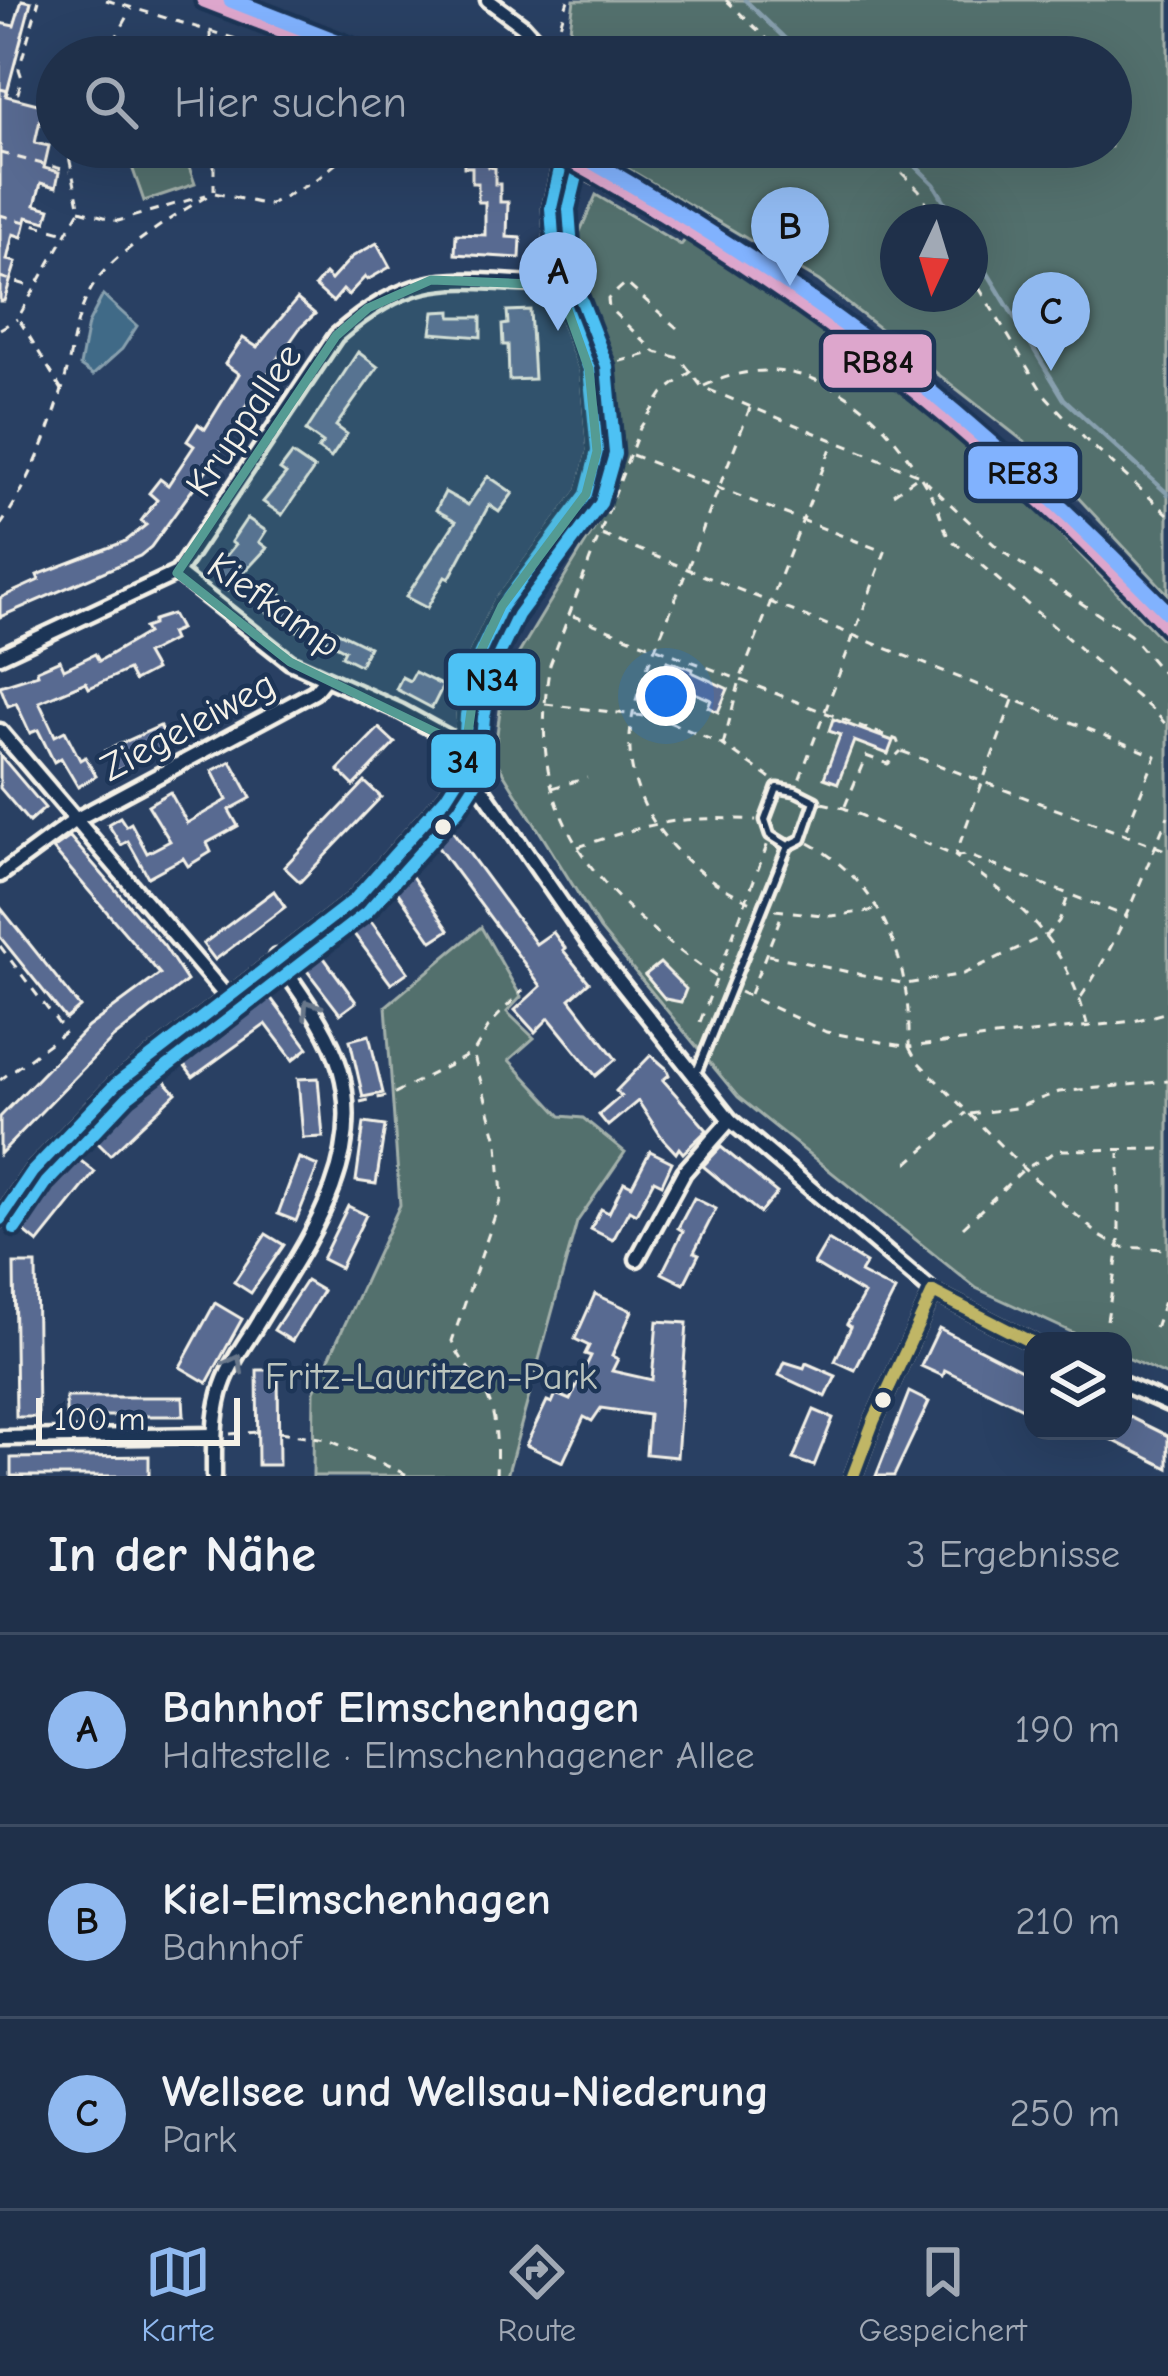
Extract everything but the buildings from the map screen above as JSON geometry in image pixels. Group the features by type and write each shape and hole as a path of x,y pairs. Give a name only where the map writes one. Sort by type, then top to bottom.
{"street":[{"path":"488,0 528,36"},
{"path":"0,1219 32,1172 116,1084 354,899 446,797 463,770 466,715 479,655 502,606 586,494 597,451 589,369 559,285 551,208 559,168"},
{"name":"Kruppallee","path":"178,573 336,336 368,308 431,280 559,285"},
{"path":"0,656 178,573"},
{"name":"Kiefkamp","path":"178,573 290,662 400,711 466,747"},
{"name":"Ziegeleiweg","path":"0,875 76,820 314,692 325,680"},
{"path":"0,731 226,996"},
{"path":"463,770 483,790 586,940 730,1120 933,1292 1024,1338"},
{"path":"214,1476 220,1394 231,1366 304,1249 338,1173 346,1106 340,1068 325,1031 276,957"},
{"path":"637,1259 684,1172 730,1120"},
{"path":"853,1476 933,1292"},
{"path":"1132,1388 1168,1404"},
{"path":"0,1438 214,1435"}],"lane":[{"path":"694,1077 788,846 802,839 814,801 795,790 777,788 765,820 770,835 788,846"}],"path":[{"path":"0,88 18,93 39,0"},
{"path":"106,0 224,36"},
{"path":"557,36 568,0"},
{"path":"726,0 763,36"},
{"path":"117,36 133,7"},
{"path":"210,32 210,36"},
{"path":"0,153 36,162"},
{"path":"57,168 72,172"},
{"path":"0,329 18,318 80,210 71,168"},
{"path":"214,168 214,192"},
{"path":"80,210 118,221 214,192 268,205 331,168"},
{"path":"897,168 927,204"},
{"path":"554,184 566,186 571,173 585,178 689,237"},
{"path":"0,526 26,479 62,390 75,324 96,279 169,218 214,192"},
{"path":"0,214 66,233"},
{"path":"0,277 34,287"},
{"path":"655,352 609,308 608,299 626,283 677,328"},
{"path":"988,303 1043,393 1085,439 1168,514"},
{"path":"18,318 62,390"},
{"path":"603,366 655,352 680,358 702,387 919,475 1000,550 1130,635 1168,679"},
{"path":"692,370 648,411 550,665 543,704 550,789 576,848 618,901 717,977 826,1032 909,1047 1134,1021 1168,1012"},
{"path":"702,387 721,378 768,370 810,376 861,403 896,436 936,502 948,537 1168,724"},
{"path":"750,406 632,715 629,742 638,787 669,845 725,891 782,912 830,916 878,910"},
{"path":"723,745 740,680 834,439"},
{"path":"632,454 885,552 795,790"},
{"path":"893,494 919,475"},
{"path":"601,534 1156,756 1124,834"},
{"path":"571,616 897,740 902,751 1168,851"},
{"path":"955,856 1014,698"},
{"path":"543,704 660,718 723,745 768,776 777,788"},
{"path":"844,808 866,756 888,764 902,751"},
{"path":"550,789 587,778"},
{"path":"814,801 844,808 955,856 988,880 1048,934 1080,998 1087,1026"},
{"path":"1080,998 1109,956 1168,816"},
{"path":"576,848 655,821 693,817 765,820"},
{"path":"700,1022 770,835"},
{"path":"802,839 858,879 897,945 906,984 909,1047 916,1060 1024,1169 1100,1236 1119,1247 1168,1249"},
{"path":"955,856 968,855 1128,916"},
{"path":"767,956 906,984 963,974 1048,934 1059,921 1069,894"},
{"path":"749,996 782,912"},
{"path":"0,946 65,1032 0,1080"},
{"path":"346,1106 391,1094 473,1053 491,1023 523,990"},
{"path":"473,1053 498,1144 502,1195 452,1341 459,1359 485,1392 494,1416 496,1476"},
{"path":"908,1163 968,1113 1015,1108 1059,1092 1168,1081"},
{"path":"963,1227 1024,1169 1059,1150 1168,1149"},
{"path":"1107,1320 1119,1247 1119,1151"},
{"path":"1155,1328 1168,1288"},
{"path":"214,1435 258,1432"},
{"path":"279,1432 326,1439 410,1476"}],"highlighted area":[{"path":"431,280 559,285 589,369 597,451 586,494 502,606 479,655 466,747 290,662 177,573 336,336 368,308"}],"green space":[{"path":"574,0 1168,0 1168,594 1031,447 819,281 627,168 1132,168 1132,36 569,36"},
{"path":"132,168 189,168 195,184 144,201"},
{"path":"596,195 681,245 685,240 715,255 824,329 921,404 1029,501 1168,646 1168,1376 1132,1360 1132,1332 1071,1332 976,1288 738,1097 600,929 494,758 504,678 597,524 620,458 601,366 570,281 572,250"},
{"name":"Fritz-Lauritzen-Park","path":"481,927 521,997 507,1012 534,1038 509,1060 561,1116 583,1118 625,1152 577,1222 507,1476 313,1476 314,1391 400,1205 386,1006"}],"water":[{"path":"103,295 137,326 122,349 93,375 80,366 88,324"}],"waterway":[{"path":"745,0 782,36"},
{"path":"918,168 946,204"},
{"path":"988,274 1064,399 1168,494"}],"transit line":[{"name":"RB84","path":"204,0 298,36"},
{"name":"RE83","path":"231,0 323,36"},
{"name":"34","path":"0,1219 32,1172 116,1084 354,900 446,797 463,770 466,715 479,655 502,606 586,494 597,451 589,369 555,266 551,208 560,168"},
{"name":"N34","path":"15,1229 46,1183 128,1097 366,913 459,809 479,778 484,717 496,661 518,615 601,503 615,454 607,366 580,296 573,263 569,209 579,168"},
{"name":"RB84","path":"584,168 720,250 878,361 1025,485 1168,627"},
{"name":"RE83","path":"603,168 733,247 890,359 1033,481 1168,613"},
{"path":"933,1292 1024,1338"},
{"path":"853,1476 933,1292"}],"place":[{"name":"Kiel-Elmschenhagen","path":"790,286"},
{"name":"Bahnhof Elmschenhagen","path":"558,331"},
{"name":"Wellsee und Wellsau-Niederung","path":"1051,371"}]}
